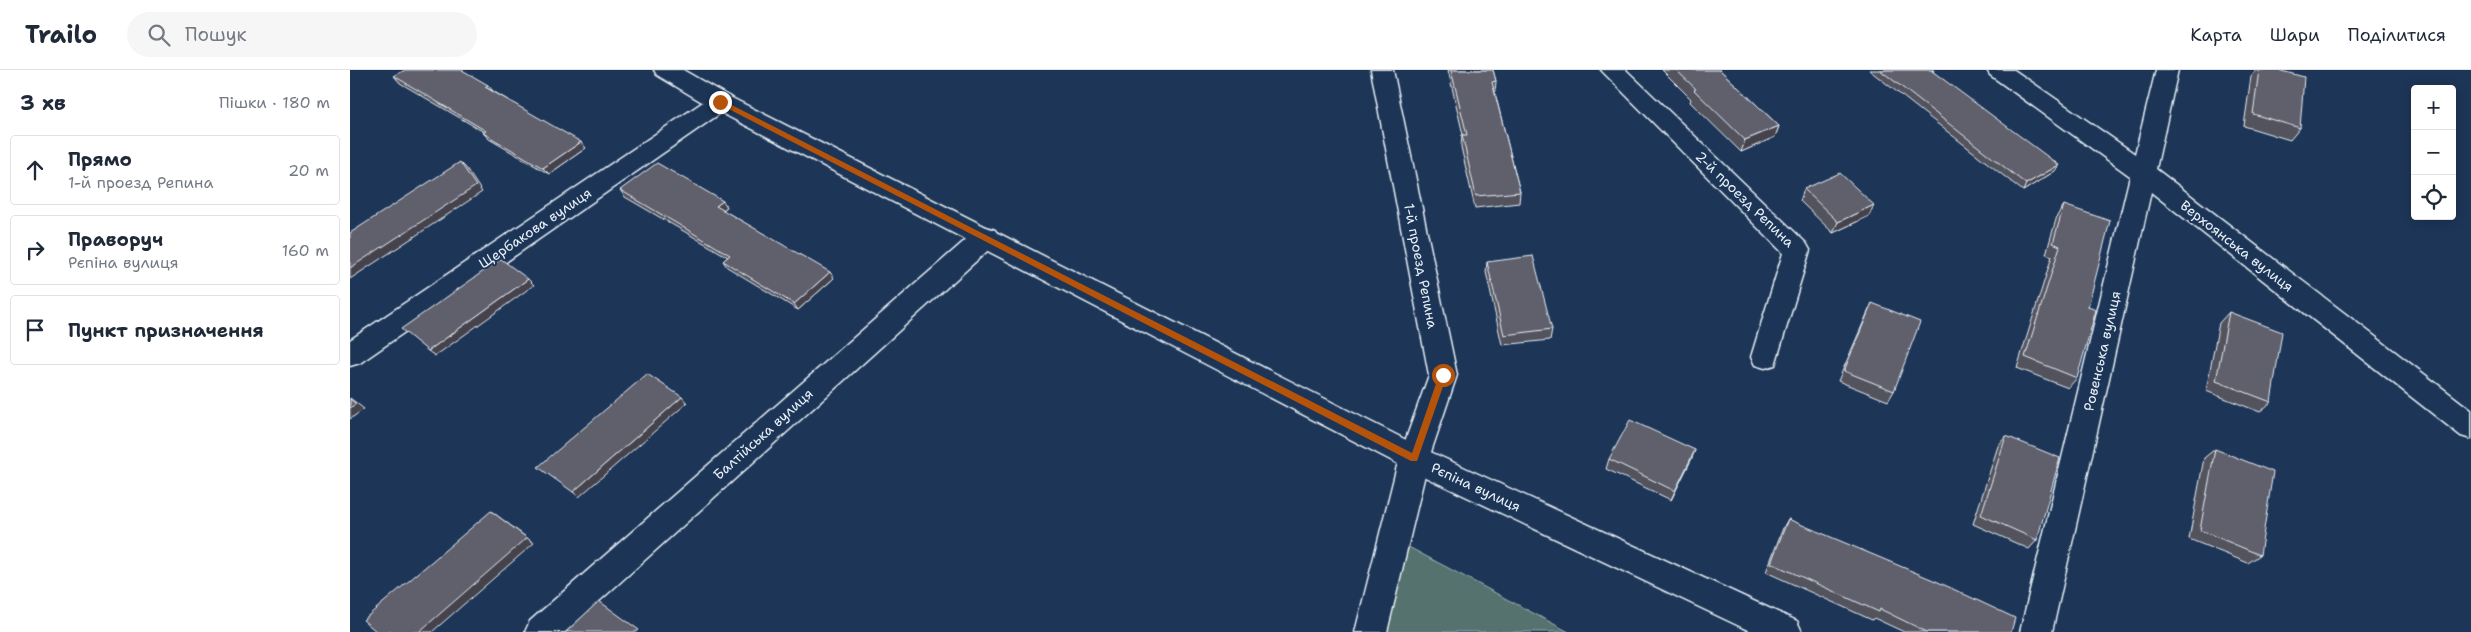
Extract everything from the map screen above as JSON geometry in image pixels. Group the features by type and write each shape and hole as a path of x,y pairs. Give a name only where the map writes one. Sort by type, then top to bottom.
{"street":[{"name":"Рєпіна вулиця","path":"665,70 720,102 1414,458 1786,632"},
{"name":"1-й проезд Репина","path":"1371,632 1414,458 1443,375 1382,70"},
{"name":"2-й проезд Репина","path":"1612,70 1797,250 1765,357"},
{"name":"Верхоянська вулиця","path":"1998,70 2144,173 2471,427"},
{"name":"Ровенська вулиця","path":"2036,632 2167,70"},
{"name":"Щербакова вулиця","path":"350,355 720,102"},
{"name":"Балтійська вулиця","path":"541,632 986,237"}],"green space":[{"path":"1401,543 1569,632 1380,632"}],"building":[{"path":"405,70 462,70 488,85 485,87 581,142 543,168 483,133 486,131 394,76"},
{"path":"1451,70 1493,70 1496,81 1492,82 1520,192 1476,196 1462,135 1467,135"},
{"path":"1676,70 1720,70 1779,126 1745,140"},
{"path":"1880,70 1933,70 2059,165 2026,184"},
{"path":"2259,70 2278,70 2304,77 2300,128 2253,114"},
{"path":"460,162 476,186 350,268 350,233"},
{"path":"657,163 723,201 716,206 830,272 794,304 723,261 730,255 620,190"},
{"path":"1840,173 1874,205 1838,222 1804,189"},
{"path":"2064,205 2110,221 2088,307 2096,310 2077,378 2025,357 2060,246 2053,243"},
{"path":"1533,256 1552,329 1504,335 1487,262"},
{"path":"501,259 528,279 428,351 401,329"},
{"path":"1872,303 1920,322 1894,391 1844,371"},
{"path":"2229,312 2282,332 2271,402 2216,381"},
{"path":"647,374 682,397 573,492 538,467"},
{"path":"350,399 356,404 350,408"},
{"path":"1630,420 1695,450 1675,491 1609,459"},
{"path":"2006,436 2060,458 2037,540 1981,515"},
{"path":"2215,449 2273,472 2260,555 2200,530"},
{"path":"491,511 527,538 419,632 377,632 363,620"},
{"path":"1788,519 1938,582 2015,618 2011,632 1927,632 1880,609 1879,612 1771,563"},
{"path":"599,601 639,630 636,632 566,632"}],"route":[{"path":"720,102 1414,458 1443,375"}]}
